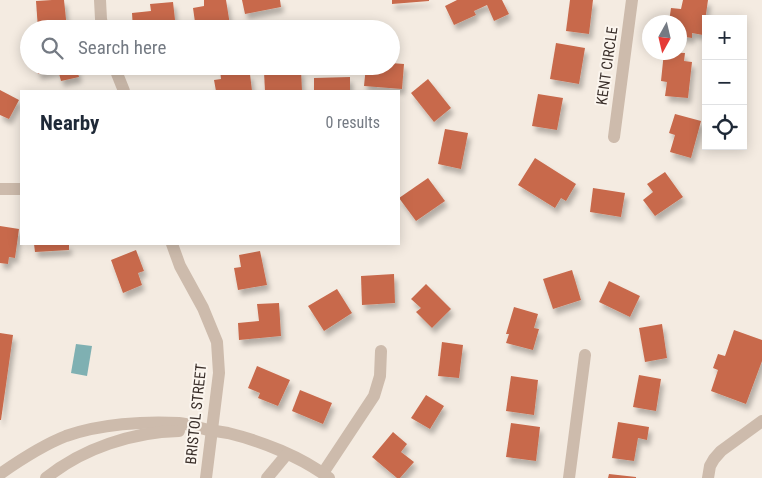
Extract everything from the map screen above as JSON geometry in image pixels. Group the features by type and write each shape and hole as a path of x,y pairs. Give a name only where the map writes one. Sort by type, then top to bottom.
{"street":[{"path":"100,0 101,20"},
{"name":"KENT CIRCLE","path":"614,137 632,0"},
{"path":"118,75 124,90"},
{"path":"0,188 20,189"},
{"name":"BRISTOL STREET","path":"172,245 180,266 203,308 216,342 219,372 206,478"},
{"path":"0,474 42,448 65,437 90,429 130,424 181,423 228,433 257,442 287,454 326,476 374,396 380,376 381,352"},
{"path":"569,478 585,355"},
{"path":"708,478 710,466 714,459 762,421"},
{"path":"46,478 82,455 136,436 170,431 212,430"},
{"path":"266,478 287,454"}],"water":[{"path":"76,344 92,346 87,376 71,373"}],"building":[{"path":"64,0 66,20 37,20 36,1"},
{"path":"204,0 226,0 229,20 195,20 193,8 204,6"},
{"path":"242,0 280,0 281,7 245,14"},
{"path":"392,0 429,0 429,1 392,4"},
{"path":"457,0 502,0 509,14 494,21 487,5 474,11 476,15 454,25 445,6"},
{"path":"570,0 593,0 589,34 566,31"},
{"path":"683,0 708,0 706,15 702,15 702,35 692,33 692,38 687,37 687,15 670,15 671,8 681,9"},
{"path":"173,2 175,20 132,20 132,13 151,11 150,4"},
{"path":"556,43 585,48 579,84 550,79"},
{"path":"663,60 692,62 688,98 665,96 667,82 661,81"},
{"path":"400,64 404,64 402,89 364,86 365,75 400,75"},
{"path":"59,75 78,75 79,77 61,81"},
{"path":"221,75 250,75 252,90 216,90 214,80 221,79"},
{"path":"264,75 301,75 302,90 265,90"},
{"path":"350,77 350,90 314,90 314,78"},
{"path":"428,79 451,108 434,122 411,93"},
{"path":"0,90 19,100 9,119 0,115"},
{"path":"538,94 563,98 557,130 532,126"},
{"path":"675,114 701,121 691,158 670,152 675,135 669,133"},
{"path":"445,129 468,133 461,169 438,164"},
{"path":"535,158 576,184 566,201 561,198 555,208 518,185"},
{"path":"665,172 683,197 655,216 643,200 653,192 647,184"},
{"path":"428,178 445,201 416,221 400,197"},
{"path":"593,188 625,193 621,217 590,212"},
{"path":"0,226 19,229 15,258 9,257 8,264 0,263"},
{"path":"34,245 69,245 69,250 35,252"},
{"path":"136,250 144,271 138,273 142,285 123,293 111,260"},
{"path":"260,251 267,285 238,290 234,268 241,267 239,255"},
{"path":"572,270 581,300 553,309 543,279"},
{"path":"394,274 395,303 362,305 361,276"},
{"path":"609,281 640,296 630,317 599,302"},
{"path":"426,284 451,309 432,328 416,312 421,308 411,299"},
{"path":"337,289 352,313 324,331 308,306"},
{"path":"279,303 281,336 239,340 238,323 259,321 257,304"},
{"path":"514,307 538,314 534,328 539,329 533,350 506,343 509,334 506,334"},
{"path":"662,324 667,358 645,362 639,328"},
{"path":"734,330 762,340 762,361 746,404 711,391 718,370 713,368 718,354 725,356"},
{"path":"0,333 13,335 1,420 0,420"},
{"path":"442,342 463,345 459,378 438,376"},
{"path":"257,366 290,380 278,406 258,398 260,393 248,388"},
{"path":"639,375 661,379 656,411 633,407"},
{"path":"511,376 538,380 534,415 506,411"},
{"path":"300,390 332,403 323,424 292,411"},
{"path":"426,395 444,406 430,429 411,418"},
{"path":"618,422 649,427 647,440 638,438 634,461 612,458"},
{"path":"511,423 540,427 536,461 506,457"},
{"path":"393,432 407,444 401,452 414,462 400,478 397,478 372,457"},
{"path":"609,474 636,477 636,478 608,478"}]}
